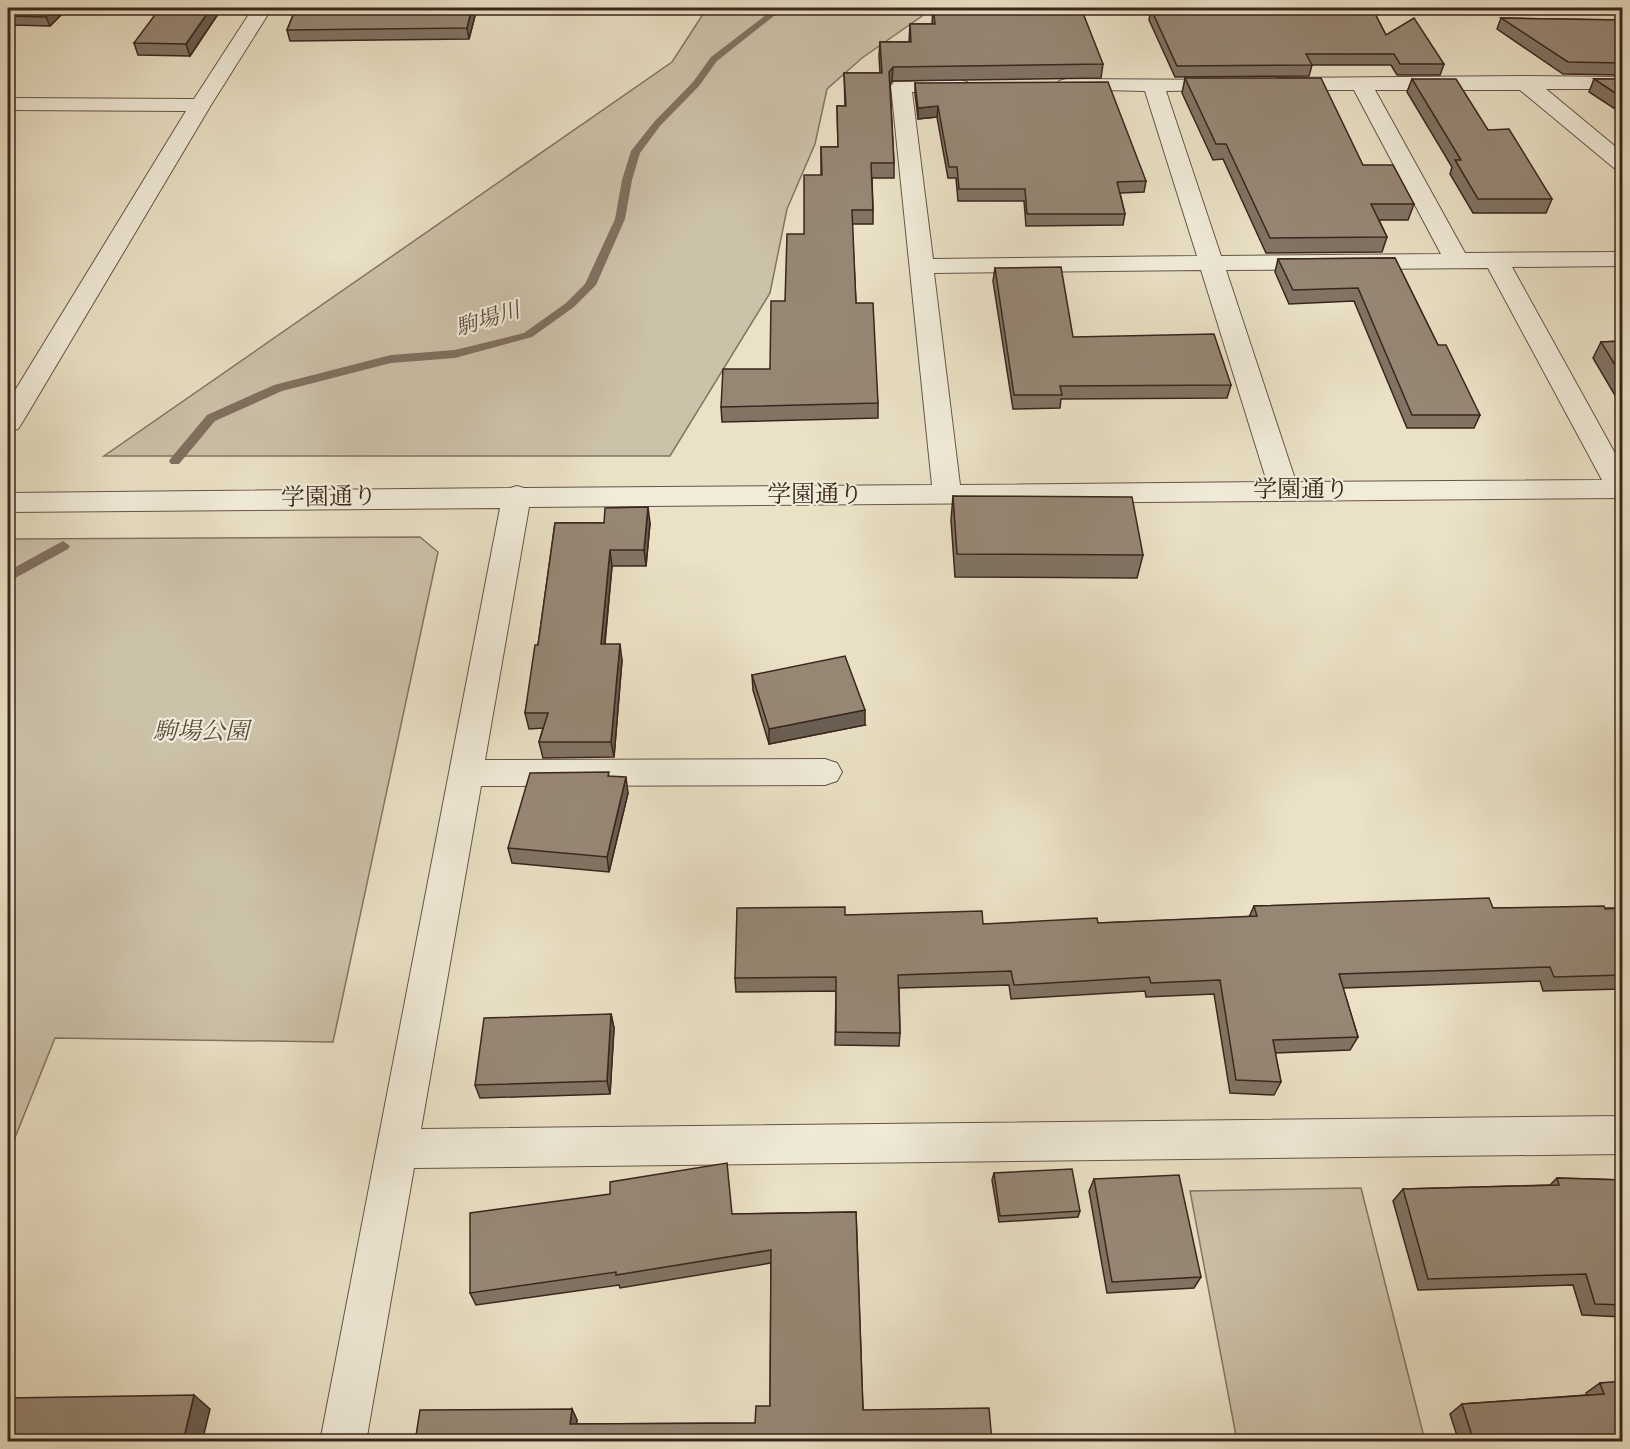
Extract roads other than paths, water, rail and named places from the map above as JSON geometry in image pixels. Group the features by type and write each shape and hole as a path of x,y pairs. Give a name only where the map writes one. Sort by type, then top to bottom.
{"street":[{"path":"8,423 200,105 262,8"},
{"path":"1524,82 1623,163"},
{"path":"1361,83 1456,261"},
{"path":"1051,85 1623,83"},
{"path":"1154,85 1284,490"},
{"path":"947,494 901,86 982,86"},
{"path":"8,104 200,105"},
{"path":"921,266 1623,259"},
{"path":"1496,260 1622,489"},
{"name":"学園通り","path":"8,502 517,496 1622,489"},
{"path":"343,1442 517,496"},
{"path":"467,773 825,772"},
{"path":"397,1149 1623,1135"}],"waterway":[{"name":"駒場川","path":"175,461 211,418 278,388 391,359 455,354 528,335 570,305 590,285 620,219 627,180 635,153 657,124 696,84 714,59 780,8"},
{"name":"駒場川","path":"8,577 63,546"}],"park label":[{"name":"駒場公園","path":"201,732"}]}
